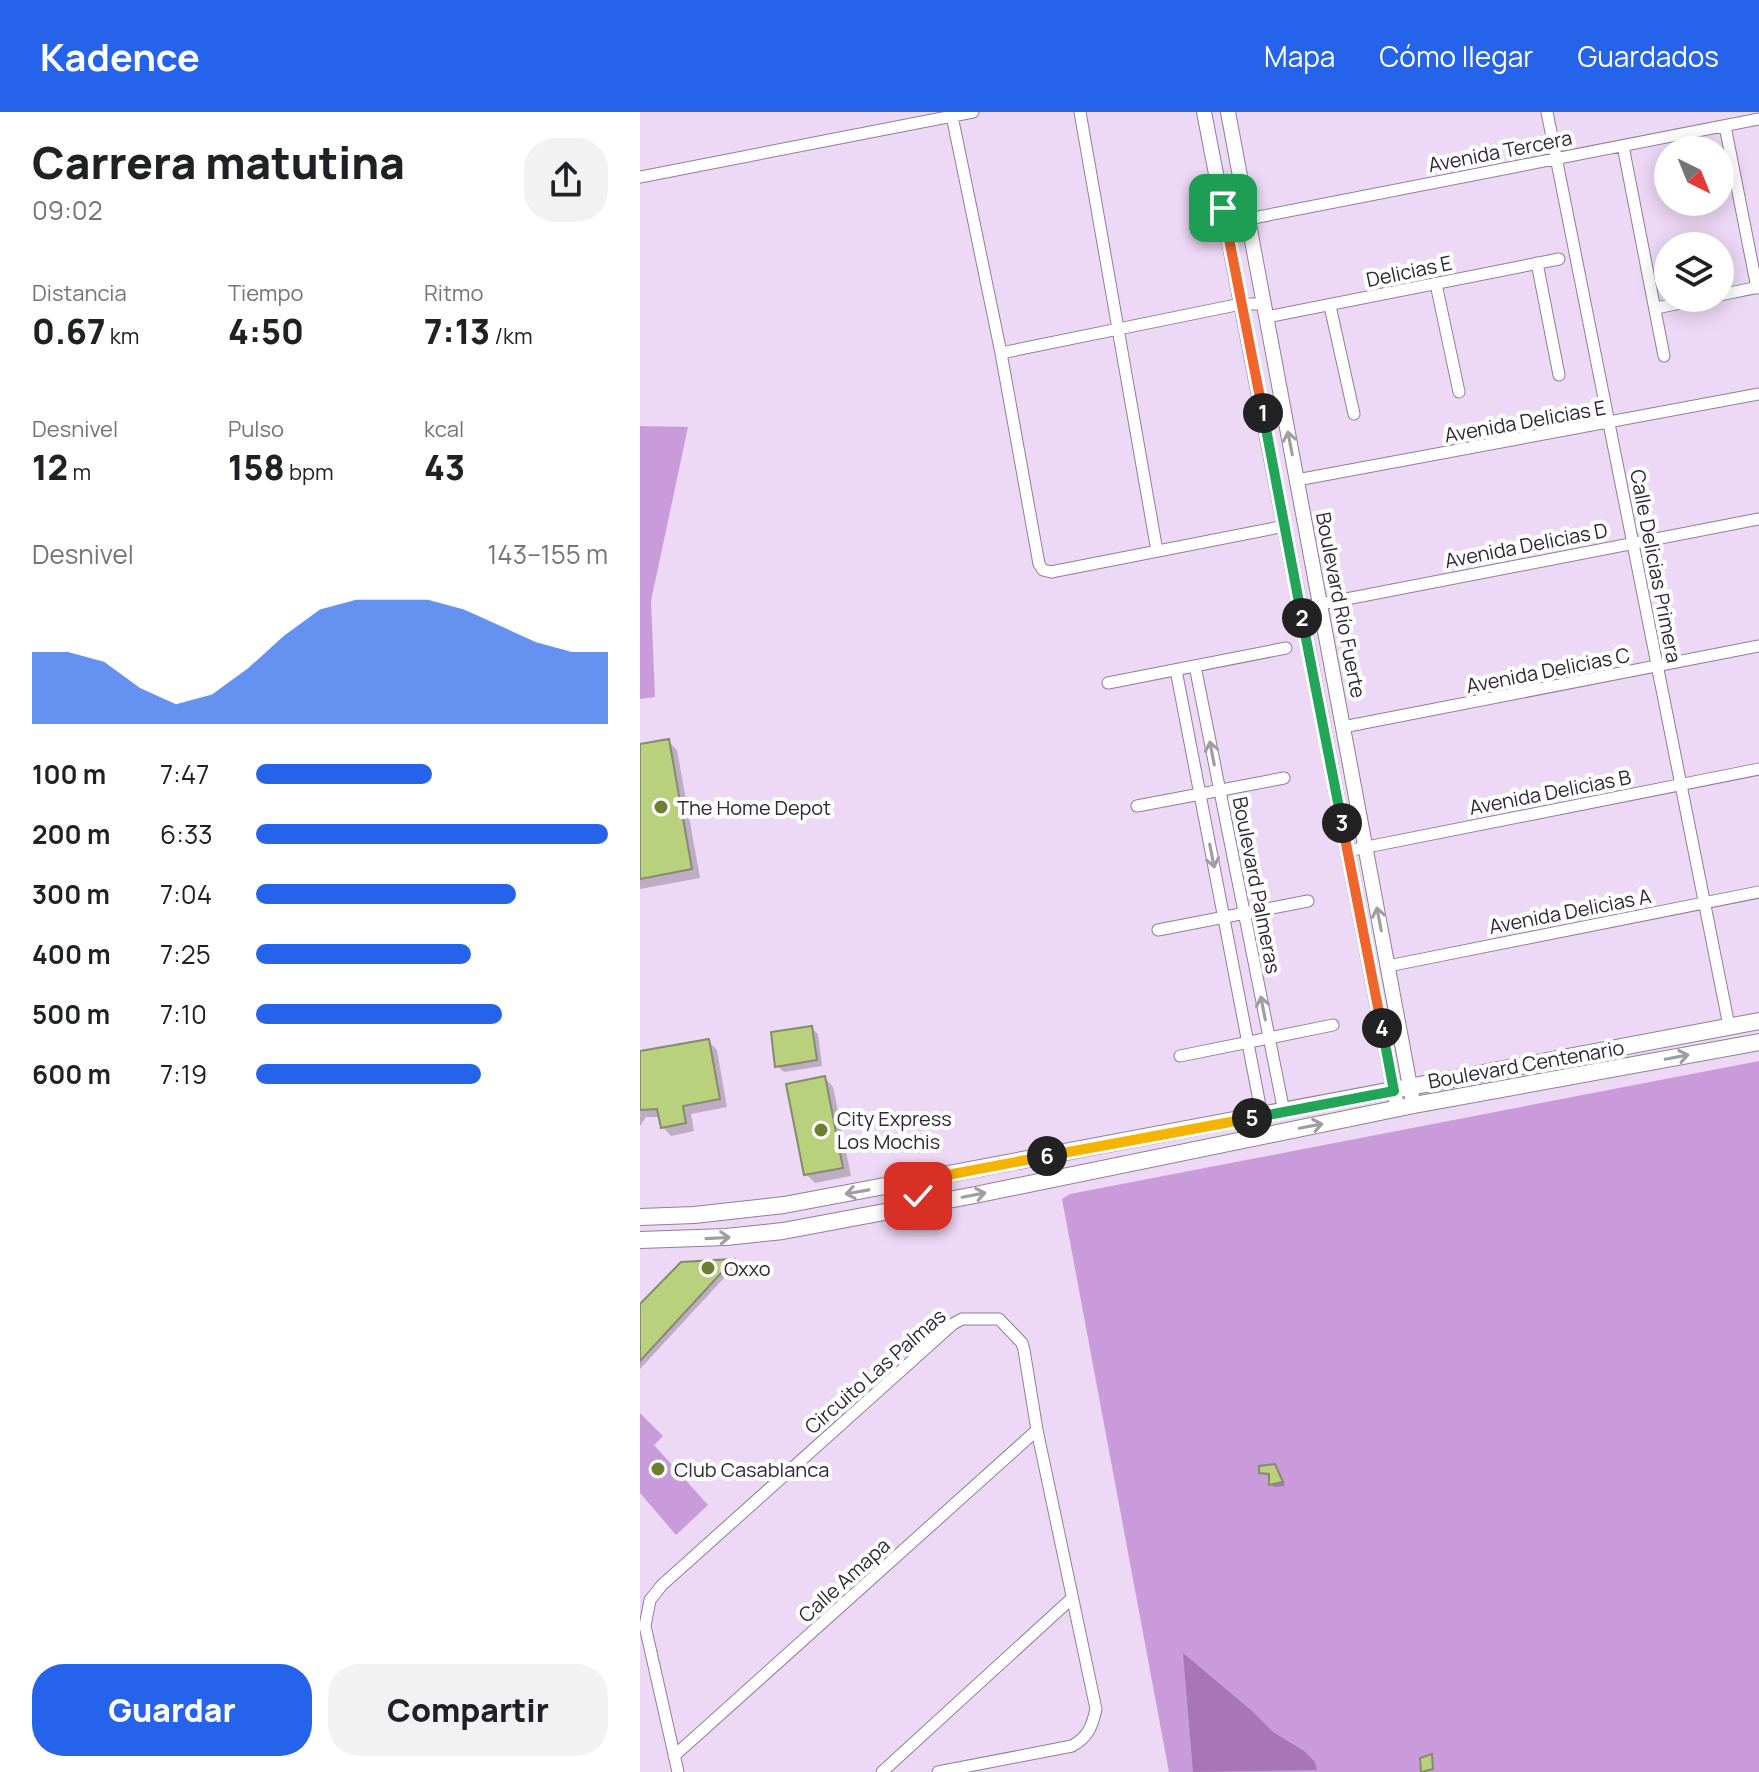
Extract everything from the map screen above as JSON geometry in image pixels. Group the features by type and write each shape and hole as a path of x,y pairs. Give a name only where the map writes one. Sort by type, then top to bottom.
{"main road":[{"name":"Boulevard Centenario","path":"640,1217 694,1215 784,1205 1759,1021"},
{"name":"Boulevard Centenario","path":"640,1240 726,1237 783,1231 921,1206 1406,1107 1759,1042"},
{"path":"921,1180 918,1192 921,1206"}],"street":[{"path":"640,177 973,112"},
{"path":"1080,112 1157,551"},
{"name":"Boulevard Río Fuerte","path":"1204,112 1347,851 1406,1107"},
{"name":"Boulevard Río Fuerte","path":"1228,112 1388,966 1402,1089"},
{"name":"Calle Delicias Primera","path":"1547,112 1729,1026"},
{"path":"952,116 1001,353 1039,564 1043,570 1051,572 1285,526"},
{"name":"Avenida Tercera","path":"1248,219 1759,119"},
{"path":"1725,126 1758,287 1734,292"},
{"path":"1623,146 1654,298"},
{"name":"Delicias E","path":"1001,353 1241,304 1266,311 1330,306 1559,259"},
{"path":"1537,263 1559,375"},
{"path":"1436,284 1459,392"},
{"path":"1330,306 1354,414"},
{"path":"1657,312 1664,356"},
{"name":"Avenida Delicias E","path":"1297,480 1759,394"},
{"name":"Avenida Delicias D","path":"1300,608 1759,519"},
{"name":"Avenida Delicias C","path":"1343,727 1759,646"},
{"path":"1108,683 1286,648"},
{"name":"Boulevard Palmeras","path":"1195,666 1284,1112"},
{"name":"Boulevard Palmeras","path":"1176,670 1262,1116"},
{"name":"Avenida Delicias B","path":"1347,851 1759,769"},
{"path":"1137,806 1284,778"},
{"name":"Avenida Delicias A","path":"1388,966 1759,892"},
{"path":"1158,930 1308,901"},
{"path":"1180,1056 1333,1025"},
{"name":"Circuito Las Palmas","path":"678,1772 645,1626 650,1600 662,1585 953,1324 962,1319 999,1319 1022,1343 1071,1599 1096,1709 1086,1738 1072,1746 938,1772"},
{"name":"Calle Amapa","path":"674,1756 1037,1430"},
{"path":"882,1772 1071,1599"}],"shaded area":[{"path":"640,426 688,427 651,601 655,697 640,699"},
{"path":"1759,1061 1759,1772 1169,1772 1062,1199 1070,1194"},
{"name":"Club Casablanca","path":"640,1413 663,1436 654,1445 708,1505 676,1535 640,1493"},
{"path":"1183,1653 1273,1732 1304,1751 1315,1762 1317,1770 1193,1772"}],"building":[{"name":"The Home Depot","path":"669,739 692,869 640,879 640,744"},
{"path":"812,1026 817,1060 775,1067 771,1032"},
{"path":"709,1039 720,1099 683,1106 686,1123 661,1128 657,1109 640,1110 640,1051"},
{"path":"825,1076 843,1168 804,1175 786,1084"},
{"path":"734,1259 640,1361 640,1304 681,1262"},
{"path":"1275,1464 1283,1482 1269,1485 1269,1474 1259,1473 1259,1466"},
{"path":"1432,1754 1433,1769 1421,1772 1420,1758"}],"place":[{"name":"The Home Depot","path":"661,807"},
{"name":"City Express Los Mochis","path":"821,1130"},
{"name":"Oxxo","path":"708,1268"},
{"name":"Club Casablanca","path":"658,1469"}],"route":[{"path":"918,1196 921,1180 1394,1091 1223,208"}]}
